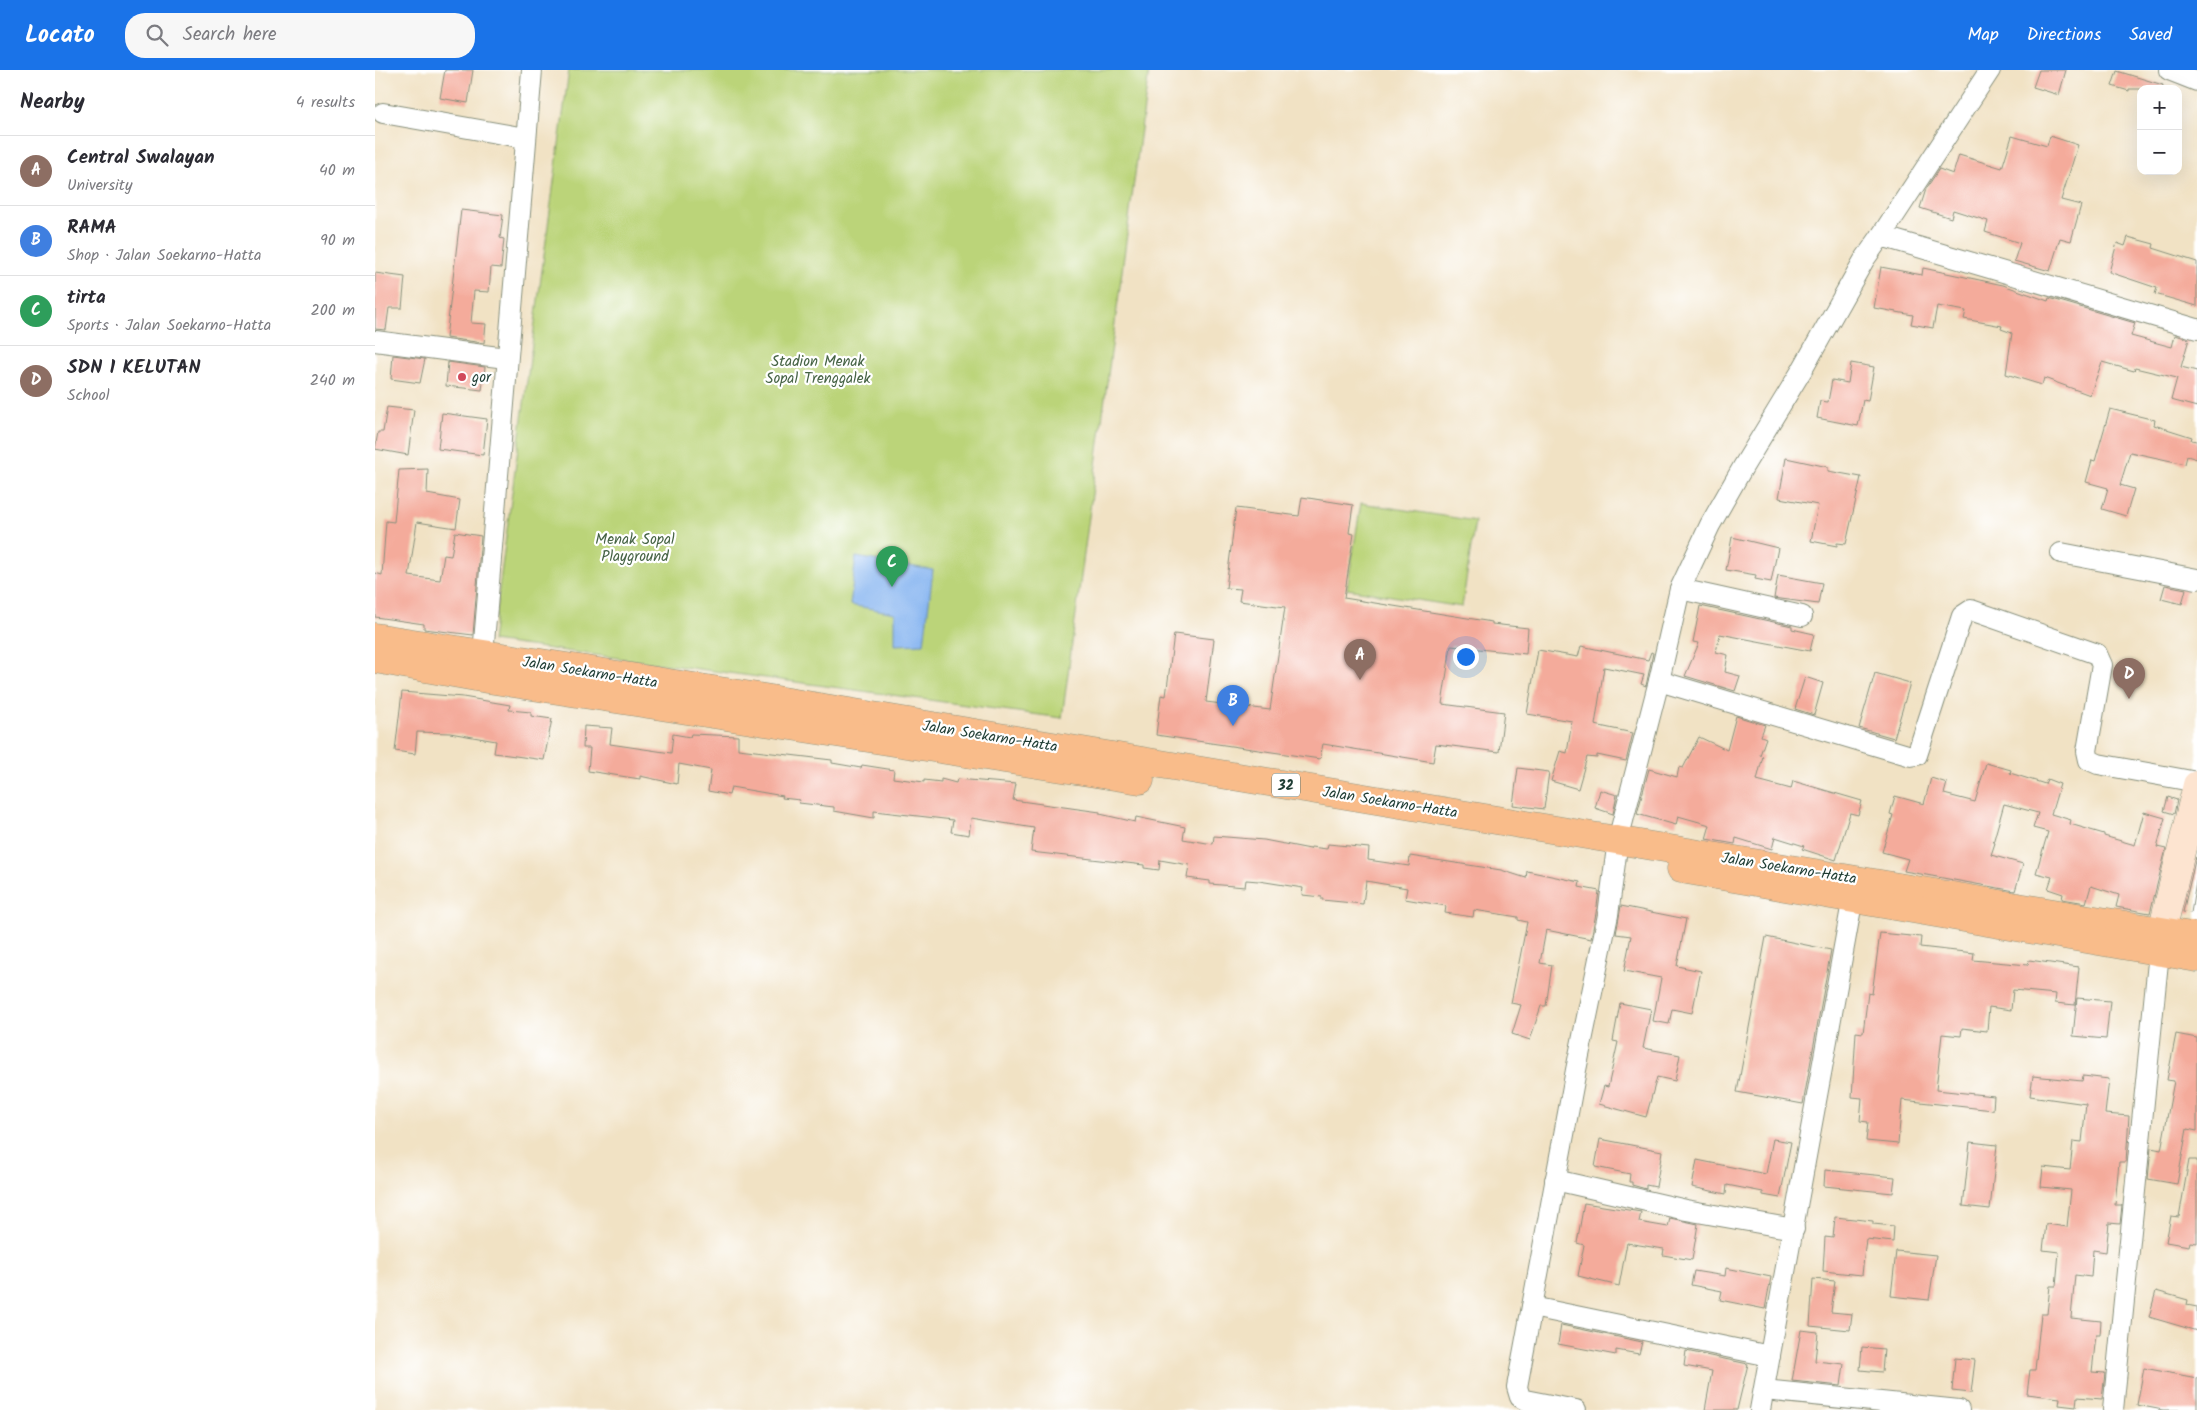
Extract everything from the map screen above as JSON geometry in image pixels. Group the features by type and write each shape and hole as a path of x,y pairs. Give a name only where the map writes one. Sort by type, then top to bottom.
{"highway":[{"name":"Jalan Soekarno-Hatta","path":"375,637 482,667"},
{"name":"Jalan Soekarno-Hatta","path":"375,659 482,667 777,700 1341,802 2160,941 2197,958"},
{"name":"Jalan Soekarno-Hatta","path":"2160,941 2197,937"}],"street":[{"path":"482,667 506,358 532,70"},
{"path":"1576,1410 1525,1400 1518,1392 1555,1180 1605,931 1616,849 1659,681 1680,589 1710,525 1802,370 1864,260 1990,70"},
{"path":"2169,70 2197,82"},
{"path":"383,113 525,138"},
{"path":"1881,236 2197,329"},
{"path":"375,341 506,358"},
{"path":"2061,553 2197,579"},
{"path":"1680,589 1802,616"},
{"path":"1659,681 1911,756 1917,755 1921,749 1962,616 1971,610 2097,654 2102,665 2087,751 2089,760 2098,764 2197,783 2160,941 2113,1410"},
{"path":"1760,1410 1854,889"},
{"path":"1555,1180 1686,1210 1794,1229"},
{"path":"1532,1307 1770,1356"},
{"path":"1764,1390 1959,1410"}],"green space":[{"name":"Stadion Menak Sopal Trenggalek","path":"569,70 1149,70 1062,718 492,641"},
{"path":"1361,503 1475,521 1462,607 1347,589"}],"water":[{"path":"856,557 933,570 924,644 895,645 895,613 850,605"}],"building":[{"path":"445,70 473,70 468,103 440,98"},
{"path":"2039,70 2066,70 2059,95 2033,87"},
{"path":"2117,71 2163,85 2137,85 2137,89 2129,89 2129,91 2112,86"},
{"path":"2012,136 2047,146 2050,136 2078,145 2061,200 2081,205 2071,241 2060,238 2050,271 2014,261 2020,243 1985,232 1988,221 1953,210 1951,218 1920,208 1926,189 1939,169 1953,174 1959,155 2002,168"},
{"path":"461,210 503,215 500,238 504,239 501,268 491,267 489,292 474,291 471,323 486,324 484,343 446,338"},
{"path":"2128,237 2154,244 2153,248 2197,262 2197,306 2155,294 2157,288 2109,272 2117,243 2125,246"},
{"path":"1881,267 1922,275 1923,268 2003,285 2048,301 2049,298 2135,323 2131,336 2172,347 2175,335 2189,339 2181,367 2197,371 2197,407 2171,400 2177,378 2135,368 2134,371 2102,362 2090,395 2044,378 2042,385 2006,374 2012,333 2001,329 2002,326 1964,319 1966,311 1937,306 1933,328 1911,324 1913,315 1874,308"},
{"path":"375,273 405,277 402,308 389,308 386,330 375,329"},
{"path":"393,355 425,359 420,383 391,379"},
{"path":"448,362 485,367 482,390 446,386"},
{"path":"1851,363 1874,367 1868,401 1863,400 1858,426 1817,418 1820,401 1828,402 1832,380 1848,383"},
{"path":"387,407 414,410 408,455 375,449 378,432 383,432"},
{"path":"2110,409 2155,420 2154,425 2192,437 2191,440 2197,441 2197,459 2187,456 2185,464 2130,452 2120,485 2134,489 2126,516 2102,509 2108,488 2086,482 2092,460 2095,461"},
{"path":"442,413 487,419 483,455 438,449"},
{"path":"1786,458 1828,467 1828,471 1861,477 1846,544 1837,543 1837,546 1811,541 1818,505 1779,498"},
{"path":"428,469 427,494 460,500 456,528 417,522 409,576 440,580 444,555 451,556 455,532 481,536 473,635 424,629 424,624 375,617 375,573 382,575 386,521 394,522 399,470"},
{"path":"1302,497 1353,505 1349,533 1354,534 1344,598 1492,622 1492,624 1528,628 1526,654 1451,646 1442,704 1504,712 1499,752 1436,744 1433,762 1323,744 1320,759 1156,735 1161,695 1166,696 1174,634 1214,639 1206,702 1270,710 1285,607 1239,601 1241,589 1226,588 1236,508 1299,516"},
{"path":"1732,537 1778,548 1771,582 1755,579 1756,575 1726,570"},
{"path":"1778,575 1822,583 1818,604 1774,598"},
{"path":"2165,585 2186,589 2182,604 2161,599"},
{"path":"1700,606 1792,626 1792,629 1814,634 1810,651 1720,634 1716,652 1728,655 1725,672 1740,676 1735,691 1685,676 1699,643 1693,642"},
{"path":"1581,646 1648,660 1651,652 1653,653 1646,686 1641,684 1644,675 1604,667 1595,725 1633,733 1626,761 1597,755 1597,758 1587,757 1578,789 1551,781 1560,751 1567,753 1572,721 1527,714 1538,650 1578,657"},
{"path":"1875,673 1910,683 1894,738 1859,728"},
{"path":"1805,677 1823,683 1814,715 1795,709"},
{"path":"402,692 463,697 510,705 509,710 531,712 531,716 552,719 544,760 494,753 496,741 450,733 417,732 415,754 395,751"},
{"path":"1736,716 1765,725 1761,736 1766,738 1760,755 1763,756 1757,780 1791,789 1793,781 1862,801 1858,815 1850,813 1836,860 1802,849 1804,846 1775,837 1772,849 1736,838 1735,844 1706,839 1710,825 1678,816 1676,825 1637,814 1649,769 1677,777 1679,767 1683,768 1699,737 1727,750"},
{"path":"584,726 612,728 610,744 671,753 673,734 690,737 691,734 738,736 738,749 832,760 832,763 861,768 862,765 894,770 893,778 924,782 924,780 941,782 941,779 956,783 957,779 1016,784 1013,800 1100,812 1100,814 1135,822 1136,817 1185,827 1183,839 1213,844 1214,836 1264,840 1310,849 1311,847 1327,849 1328,844 1369,848 1368,860 1409,866 1410,856 1501,870 1526,878 1527,871 1580,882 1579,887 1599,891 1591,939 1546,930 1540,963 1552,965 1546,1006 1541,1006 1530,1040 1512,1034 1521,1005 1511,1003 1527,922 1518,920 1518,917 1474,910 1473,917 1445,913 1446,906 1405,899 1407,888 1366,881 1363,904 1322,900 1322,897 1302,895 1303,888 1259,881 1246,880 1245,887 1210,884 1210,881 1187,878 1189,865 1160,860 1159,870 1144,868 1144,865 1031,852 1034,828 971,818 969,835 951,832 953,820 874,811 874,818 834,811 834,807 799,803 800,800 731,787 729,795 708,791 711,770 679,764 677,784 640,776 640,779 588,771 590,748 583,748"},
{"path":"1986,763 2011,770 2010,773 2045,784 2047,779 2060,784 2051,814 2071,820 2070,824 2104,834 2104,836 2135,845 2144,812 2165,818 2157,847 2166,849 2150,913 2116,907 2119,895 2091,886 2086,903 2062,899 2063,894 2048,889 2052,877 2036,873 2048,832 2033,828 2038,813 2004,804 1991,855 2023,864 2015,891 1904,871 1908,859 1882,852 1893,815 1890,814 1895,796 1924,804 1931,778 1947,783 1944,794 1975,802"},
{"path":"1518,768 1549,772 1544,809 1513,805"},
{"path":"1600,790 1617,795 1613,814 1595,808"},
{"path":"2168,797 2177,800 2174,814 2164,811"},
{"path":"2196,857 2197,876 2191,913 2183,912"},
{"path":"1621,906 1686,919 1677,966 1701,971 1692,1013 1672,1009 1669,1024 1653,1021 1661,978 1624,971 1631,936 1616,934"},
{"path":"1880,933 1921,937 1920,947 1974,953 1973,960 2028,965 2029,960 2079,967 2075,1005 2055,1003 2056,994 2013,990 2011,1010 1989,1007 1987,1031 1962,1028 1961,1036 1942,1034 1936,1090 1994,1096 1993,1110 1902,1100 1898,1144 1866,1141 1868,1122 1860,1121 1862,1098 1852,1097 1856,1032 1863,1033 1868,993 1872,994"},
{"path":"1766,937 1831,950 1803,1104 1737,1092"},
{"path":"2077,998 2110,1001 2106,1039 2073,1036"},
{"path":"1620,1003 1651,1009 1643,1048 1680,1055 1675,1081 1657,1077 1646,1117 1599,1104 1604,1086 1608,1087 1618,1042 1613,1041"},
{"path":"2176,1034 2197,1038 2197,1131 2187,1129 2177,1184 2148,1179 2151,1148 2161,1150 2174,1081 2167,1080"},
{"path":"2033,1076 2082,1081 2083,1076 2109,1079 2105,1114 2129,1116 2126,1162 2119,1162 2115,1205 2122,1205 2120,1224 2109,1223 2106,1252 2093,1250 2091,1277 2075,1275 2071,1318 2101,1321 2100,1335 2096,1335 2092,1372 2105,1373 2102,1399 2077,1397 2076,1407 2059,1405 2060,1398 2027,1394 2030,1370 2035,1370 2041,1314 2047,1314 2050,1286 2056,1286 2059,1252 2043,1250 2046,1224 2067,1227 2071,1190 2041,1187 2043,1167 2070,1170 2073,1141 2082,1142 2086,1104 2030,1096"},
{"path":"1600,1139 1662,1151 1656,1187 1646,1185 1646,1189 1632,1185 1632,1182 1629,1182 1630,1174 1595,1167"},
{"path":"1773,1139 1791,1142 1780,1198 1763,1195 1763,1192 1727,1185 1726,1194 1692,1187 1697,1160 1766,1174"},
{"path":"1970,1142 1997,1145 1990,1209 1963,1206"},
{"path":"2189,1160 2197,1160 2197,1243 2190,1242 2189,1246 2166,1242 2171,1216 2179,1217"},
{"path":"1825,1170 1895,1177 1893,1193 1824,1186"},
{"path":"1584,1203 1641,1212 1639,1222 1668,1227 1670,1218 1698,1224 1692,1260 1663,1255 1664,1249 1627,1243 1619,1286 1578,1276 1584,1245 1577,1243"},
{"path":"1835,1217 1873,1221 1873,1224 1894,1226 1893,1242 1866,1239 1862,1275 1823,1271 1825,1237 1833,1238"},
{"path":"1896,1251 1936,1255 1929,1300 1891,1296"},
{"path":"1726,1268 1771,1277 1765,1309 1720,1300 1722,1291 1691,1285 1694,1271 1725,1276"},
{"path":"1813,1279 1835,1281 1831,1312 1852,1314 1850,1330 1810,1326"},
{"path":"2156,1291 2188,1300 2187,1305 2197,1307 2197,1331 2149,1317"},
{"path":"1561,1325 1642,1342 1639,1354 1616,1350 1616,1355 1558,1344"},
{"path":"1801,1330 1818,1332 1815,1361 1844,1364 1841,1386 1792,1381"},
{"path":"1862,1347 1884,1349 1882,1372 1860,1370"},
{"path":"1686,1351 1748,1364 1737,1410 1705,1410 1712,1371 1684,1366"},
{"path":"1955,1358 1975,1360 1971,1393 1952,1391"},
{"path":"2144,1368 2197,1378 2197,1410 2163,1410 2137,1405"}],"place":[{"name":"gor","path":"462,377"},
{"name":"tirta","path":"892,587"},
{"name":"Central Swalayan","path":"1360,680"},
{"name":"SDN 1 KELUTAN","path":"2129,699"},
{"name":"RAMA","path":"1233,726"}],"park label":[{"name":"Menak Sopal Playground","path":"635,548"}]}
